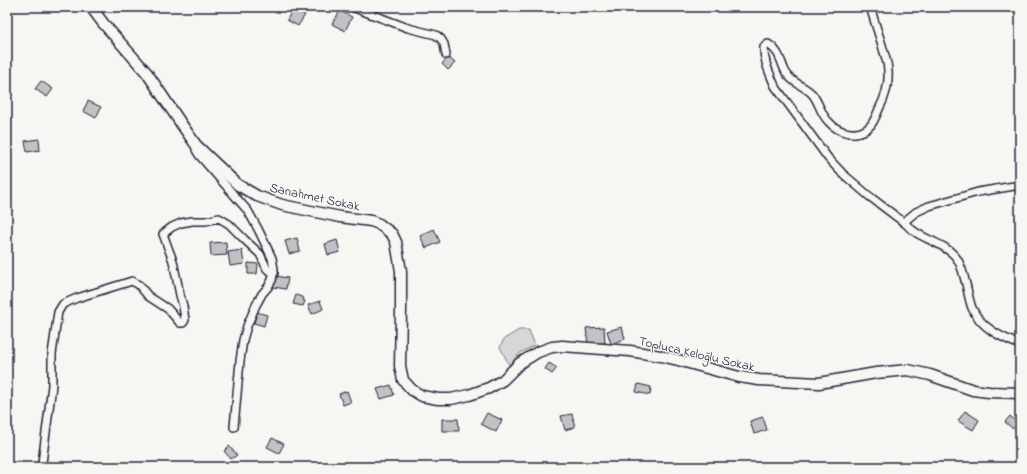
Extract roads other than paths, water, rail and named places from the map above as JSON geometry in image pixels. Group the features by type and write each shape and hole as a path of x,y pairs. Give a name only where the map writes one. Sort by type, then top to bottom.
{"street":[{"name":"Sarıahmet Sokak","path":"91,7 103,24 147,73 196,145 238,185 257,196 282,205 340,217 371,221 379,224 392,234 396,242 401,271 400,366 403,380 407,385"},
{"path":"352,7 405,27 436,36 441,39 444,44 446,55"},
{"path":"870,7 887,61 888,82 884,100 871,125 865,130 856,133 848,133 834,127 827,121 813,95 802,86 794,82 787,74 780,56 775,49 768,44 764,47 764,53 775,86 828,158 842,173 906,224 910,229 938,244 956,256 963,270 972,309 979,320 1000,336 1020,345"},
{"path":"196,145 196,150 199,155 248,211 272,258 274,270 272,280 256,305 243,340 234,427"},
{"path":"906,224 905,221 916,212 930,206 978,192 1020,185"},
{"path":"42,467 52,385 52,354 58,312 64,304 77,298 132,281 148,296 168,309 180,323 183,323 185,320 183,306 173,261 163,234 172,227 181,223 192,221 206,221 219,218 229,224 260,254 267,269 274,273"},
{"name":"Topluca Keloğlu Sokak","path":"407,385 422,396 438,399 451,399 468,395 489,388 503,380 520,363 538,352 552,347 562,346 630,351 661,356 739,377 759,380 819,383 876,373 908,370 930,375 973,390 1020,393"}]}
